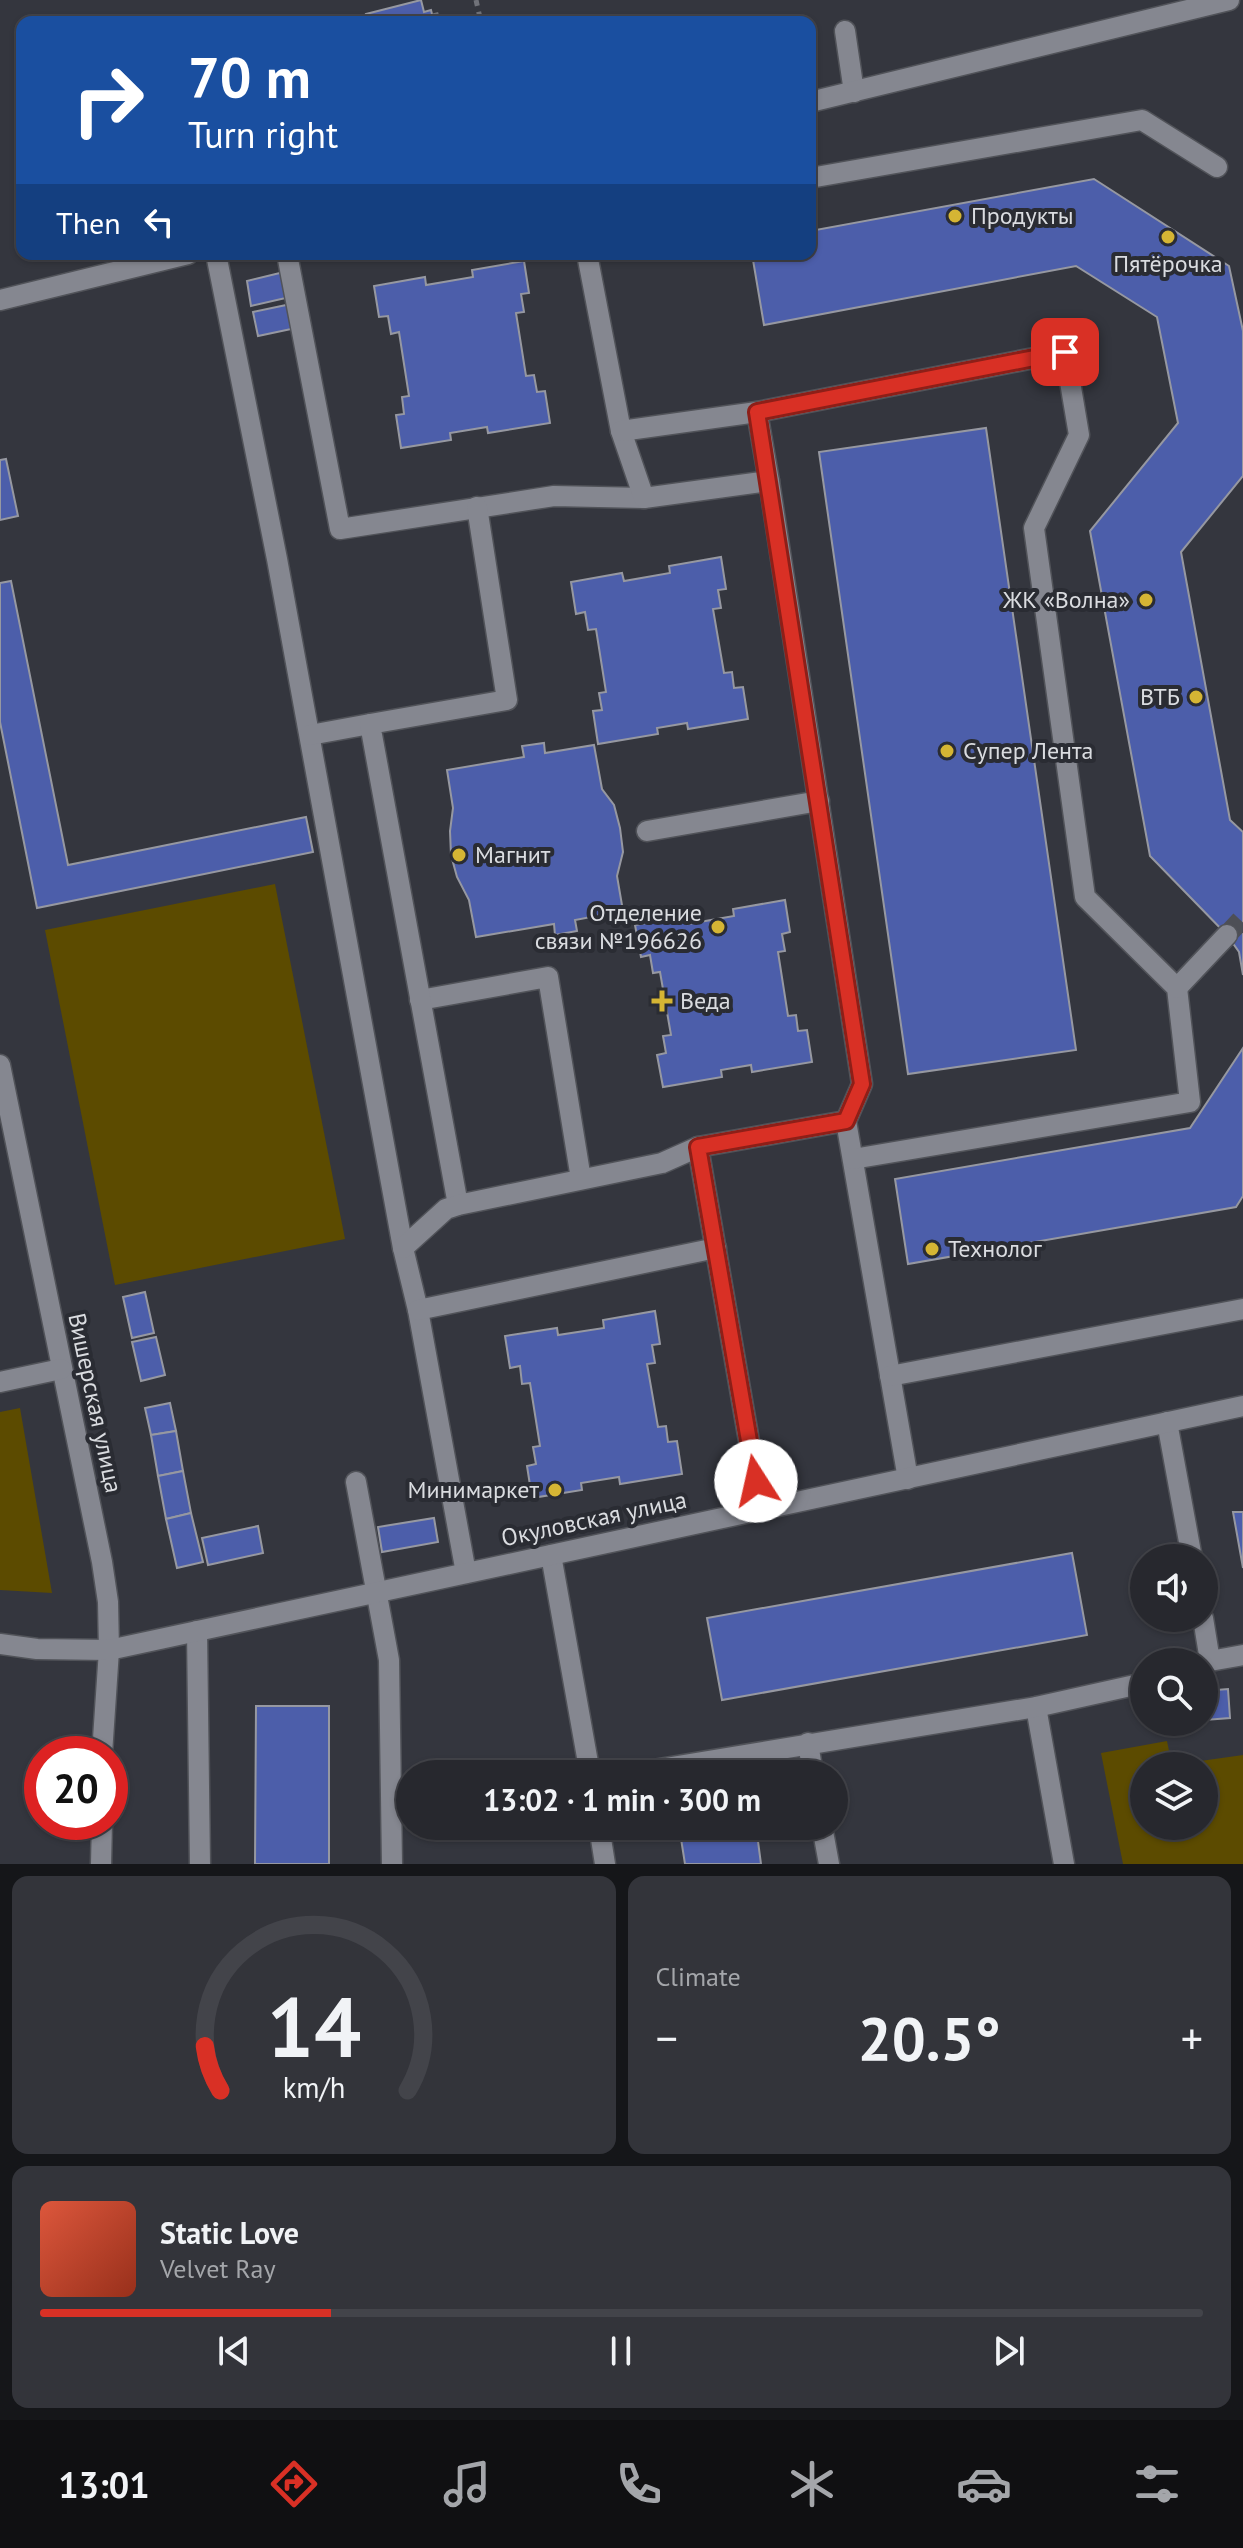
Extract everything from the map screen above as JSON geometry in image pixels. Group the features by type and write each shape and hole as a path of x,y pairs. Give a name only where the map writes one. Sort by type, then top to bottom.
{"street":[{"path":"816,101 1229,0"},
{"path":"845,31 854,92"},
{"path":"816,177 1142,120 1217,167"},
{"path":"0,300 163,260"},
{"path":"217,260 310,735 403,1248 418,1310 466,1573"},
{"path":"288,260 340,529 554,496 644,498 769,481"},
{"path":"588,260 621,431 644,498"},
{"path":"621,431 757,412 1065,352 1079,435 1034,528 1085,897 1177,988 1190,1102 853,1159"},
{"path":"757,412 862,1084 846,1121 908,1479"},
{"path":"310,735 507,700 477,507"},
{"path":"370,724 458,1205"},
{"path":"647,831 819,801"},
{"path":"1177,988 1227,935"},
{"path":"420,1000 548,977 581,1179"},
{"name":"Вишерская улица","path":"0,1065 102,1562 108,1602 109,1650 103,1736"},
{"path":"403,1248 446,1209 458,1205 662,1163 698,1147 846,1121"},
{"path":"698,1147 761,1510"},
{"path":"418,1310 716,1248"},
{"path":"890,1376 1243,1309"},
{"path":"0,1382 61,1369"},
{"name":"Окуловская улица","path":"0,1644 37,1649 109,1650 1243,1406"},
{"path":"1167,1422 1189,1544"},
{"path":"356,1482 389,1660 392,1864"},
{"path":"551,1555 588,1760"},
{"path":"197,1631 200,1864"},
{"path":"1218,1660 1243,1655"},
{"path":"710,1760 1036,1707 1130,1686"},
{"path":"1036,1707 1064,1864"},
{"path":"808,1743 811,1760"},
{"path":"101,1864 102,1840"},
{"path":"601,1840 605,1864"},
{"path":"825,1840 829,1864"}],"path":[{"path":"433,16 440,16"}],"shaded area":[{"path":"275,884 345,1239 115,1285 45,930"},
{"path":"20,1408 52,1593 0,1590 0,1412"},
{"path":"1167,1741 1169,1752 1130,1752 1130,1840 1218,1840 1218,1759 1243,1755 1243,1864 1123,1864 1101,1753"}],"building":[{"path":"421,0 424,12 431,10 432,16 367,16"},
{"name":"ЖК «Волна»","path":"1094,179 1229,266 1243,331 1243,476 1181,552 1230,820 1243,832 1243,975 1239,952 1227,935 1150,856 1090,531 1178,423 1157,317 1076,266 764,325 753,260 816,260 816,230"},
{"path":"524,261 529,293 521,294 524,312 516,313 526,376 534,375 537,392 545,391 550,423 488,433 487,427 450,433 451,440 401,448 396,415 404,414 402,397 409,396 399,332 391,334 388,316 379,317 374,286 425,277 426,285 473,277 472,270"},
{"path":"284,272 290,297 251,306 247,281"},
{"path":"291,304 296,328 258,336 253,312"},
{"name":"Супер Лента","path":"986,428 1076,1050 908,1074 819,452"},
{"path":"6,459 18,516 0,520 0,460"},
{"path":"721,557 726,589 718,590 721,608 713,609 724,673 732,672 734,688 743,687 748,719 688,729 687,723 657,728 658,734 598,744 593,711 602,710 599,693 606,692 596,629 588,630 585,612 576,614 571,582 622,573 624,581 670,573 669,566"},
{"path":"11,581 68,865 306,817 313,852 37,908 0,722 0,583"},
{"path":"544,743 545,753 594,745 602,789 614,805 620,828 623,852 617,876 623,911 575,920 577,931 555,935 554,924 476,937 469,900 457,877 451,855 453,808 447,770 524,757 522,746"},
{"path":"785,900 790,932 782,934 785,951 778,952 788,1016 796,1015 798,1031 807,1030 812,1062 752,1072 751,1065 721,1070 722,1077 663,1087 657,1055 666,1053 663,1036 671,1035 660,972 653,973 650,955 641,957 635,925 687,916 688,924 734,916 733,909"},
{"path":"1243,1048 1243,1196 1236,1207 908,1264 895,1179 1190,1128"},
{"path":"145,1292 154,1333 132,1338 123,1297"},
{"path":"655,1311 660,1344 652,1345 655,1363 647,1364 658,1427 666,1426 668,1442 677,1441 682,1474 620,1484 619,1477 581,1483 582,1490 532,1498 527,1466 536,1464 533,1447 540,1446 530,1383 522,1384 520,1366 510,1368 505,1336 557,1328 558,1335 604,1328 603,1320"},
{"path":"156,1337 165,1375 141,1381 132,1342"},
{"path":"170,1403 176,1431 151,1435 145,1408"},
{"path":"176,1431 183,1471 158,1476 151,1435"},
{"path":"183,1471 191,1513 166,1519 158,1476"},
{"path":"1233,1512 1243,1512 1243,1568"},
{"path":"191,1513 203,1562 177,1568 166,1519"},
{"path":"434,1518 438,1542 382,1552 378,1527"},
{"path":"258,1526 263,1553 208,1565 202,1538"},
{"path":"1072,1553 1087,1635 722,1700 707,1618"},
{"path":"1228,1689 1230,1718 1218,1719 1218,1690"},
{"path":"256,1706 329,1706 329,1864 255,1864"},
{"path":"681,1840 758,1840 761,1864 685,1864"}],"tunnel":[{"path":"1227,935 1243,918"}],"place":[{"name":"Продукты","path":"955,216"},
{"name":"Пятёрочка","path":"1168,237"},
{"name":"ЖК «Волна»","path":"1146,600"},
{"name":"ВТБ","path":"1196,697"},
{"name":"Супер Лента","path":"947,751"},
{"name":"Магнит","path":"459,855"},
{"name":"Отделение связи №196626","path":"718,927"},
{"name":"Веда","path":"662,1001"},
{"name":"Технолог","path":"932,1249"},
{"name":"Минимаркет","path":"555,1490"}],"route":[{"path":"756,1481 698,1147 846,1121 862,1084 757,412 1065,352"}]}
